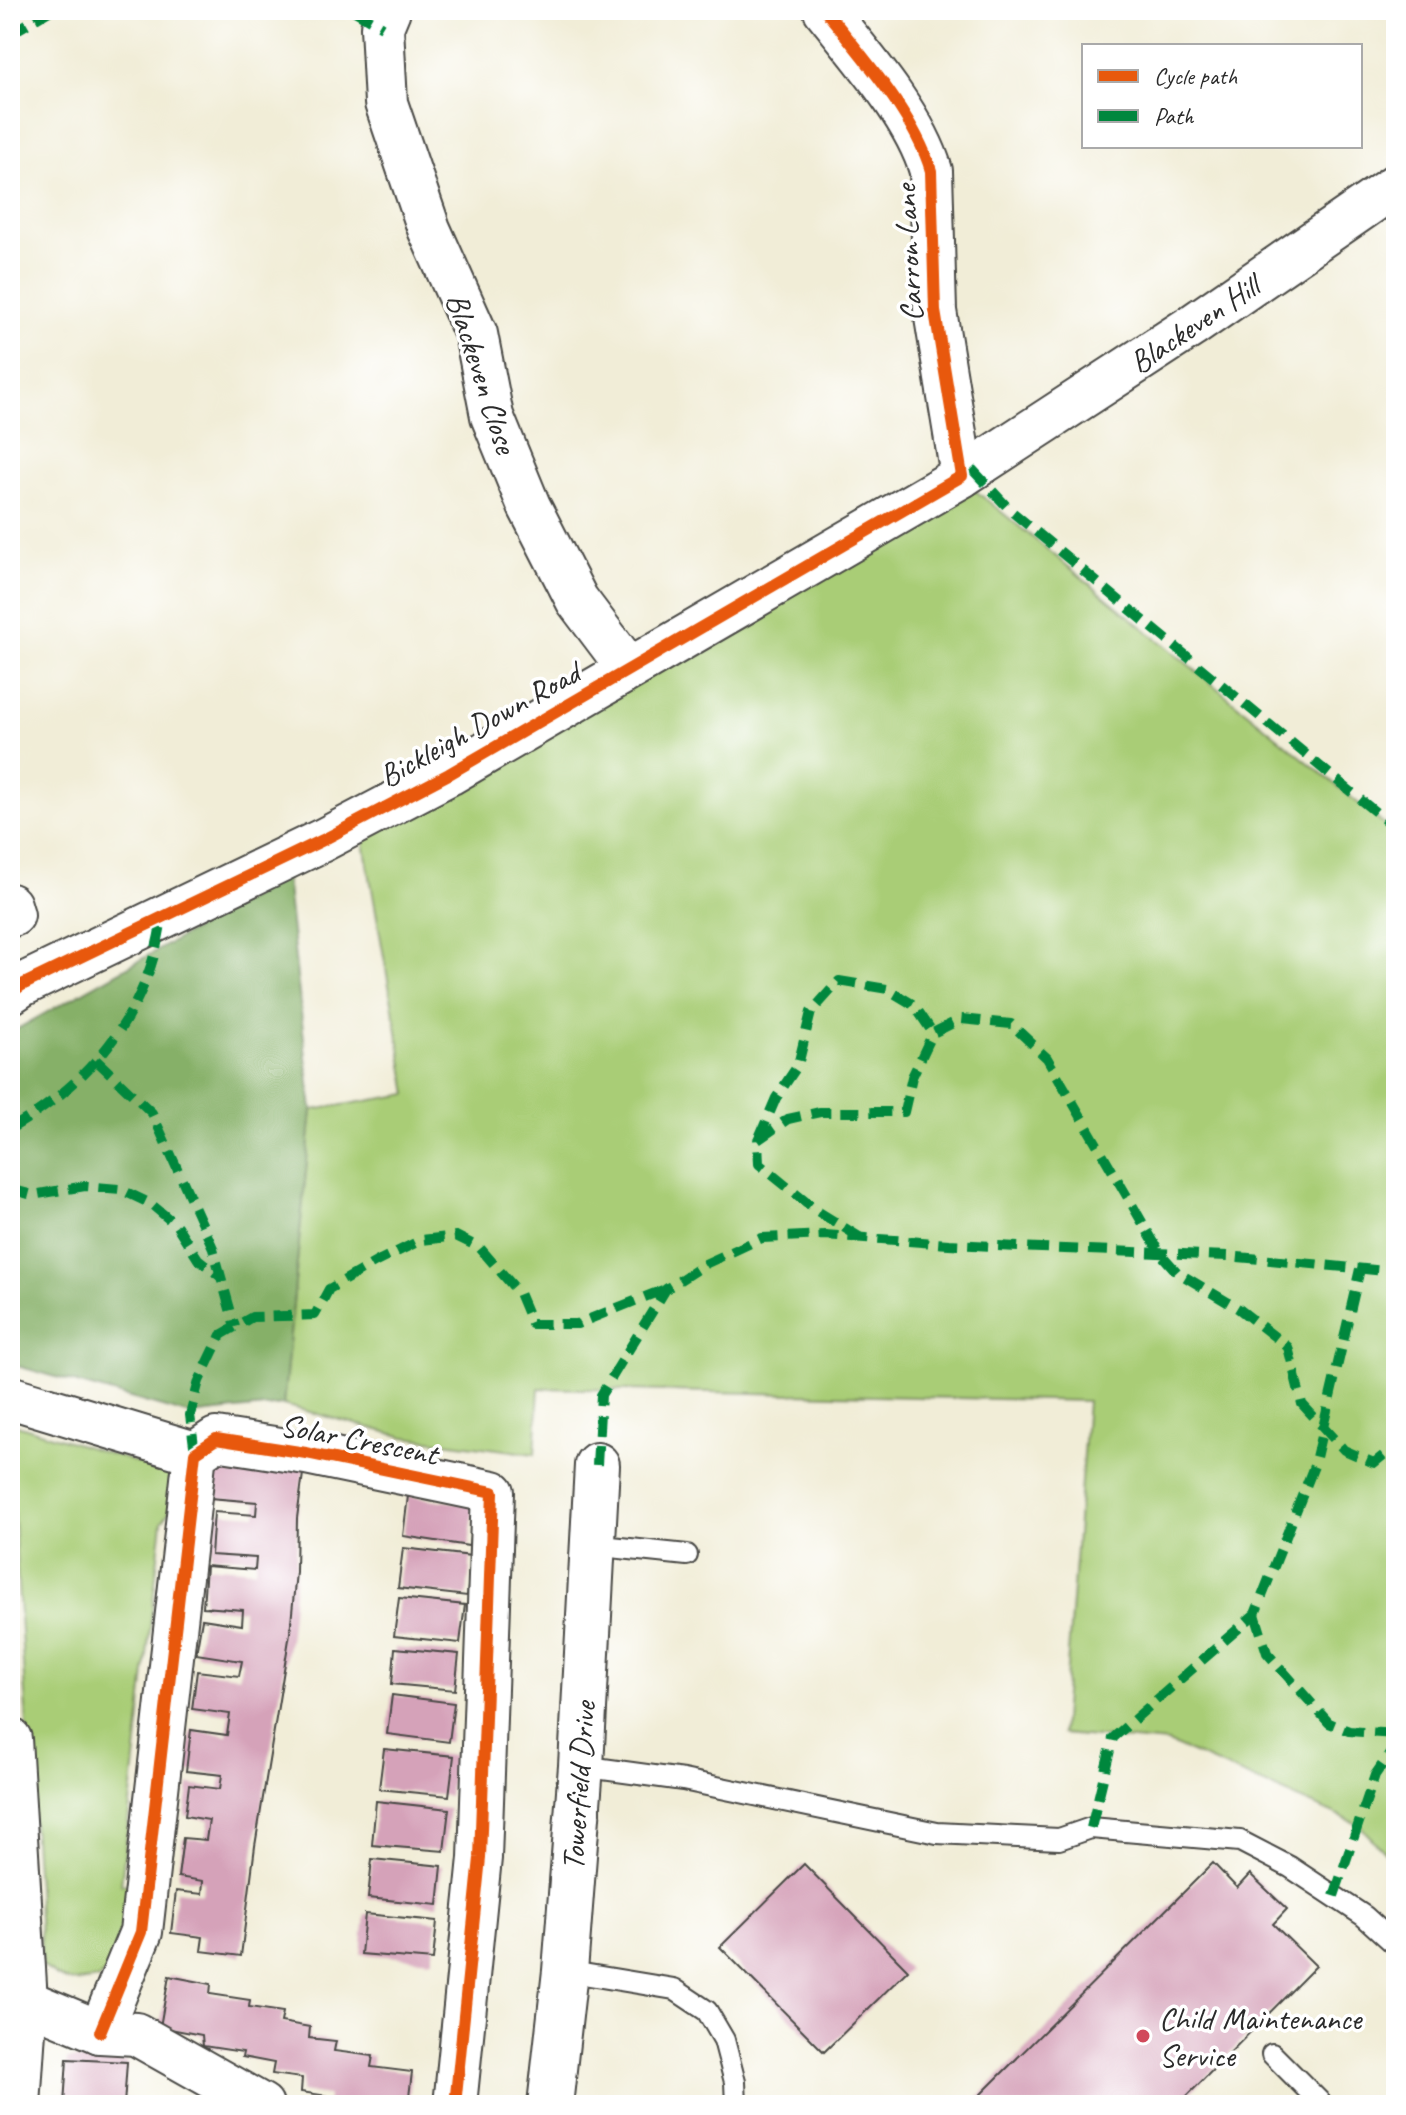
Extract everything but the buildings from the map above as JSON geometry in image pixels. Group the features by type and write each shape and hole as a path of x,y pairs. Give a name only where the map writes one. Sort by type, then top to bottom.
{"street":[{"name":"Blackeven Close","path":"389,10 382,27 386,103 429,229 476,334 492,416 529,506 577,600 629,669"},
{"name":"Carron Lane","path":"825,10 875,74 924,149 931,171 935,311 975,468"},
{"name":"Blackeven Hill","path":"975,468 1192,326 1396,185"},
{"name":"Bickleigh Down Road","path":"10,993 323,840 449,774 975,468"},
{"path":"10,1397 195,1453 141,1932 100,2032"},
{"name":"Solar Crescent","path":"195,1453 216,1439 306,1453 493,1492 480,1858 455,2105"},
{"name":"Towerfield Drive","path":"550,2105 565,1971 581,1766 597,1465"},
{"path":"10,1739 26,2001 19,2105"},
{"path":"26,2001 100,2032 136,2034 262,2105"}],"lane":[{"path":"592,1545 687,1555"},
{"path":"581,1766 683,1780 937,1833 1059,1839 1091,1828 1240,1841 1290,1867 1354,1909 1396,1945"},
{"path":"565,1971 674,1989 707,2011 724,2040 735,2082 736,2105"},
{"path":"1272,2054 1323,2105"}],"green space":[{"path":"966,483 1396,834 1396,1864 1358,1824 1168,1743 1062,1734 1087,1401 539,1388 535,1454 405,1437 283,1405 312,1110 408,1094 363,837"},
{"path":"286,878 312,1110 283,1405 190,1415 10,1364 10,1033"},
{"path":"17,1425 177,1475 173,1506 162,1522 121,1884 132,1886 118,1958 99,1979 68,1981 42,1965 10,1457 10,1431"}],"marked path":[{"path":"10,34 51,10"},
{"path":"353,10 382,27"},
{"path":"972,469 1011,511 1396,829"},
{"path":"10,1129 67,1089 112,1041 144,984 162,917"},
{"path":"758,1140 776,1098 798,1065 811,1012 839,981 887,989 914,1005 933,1033"},
{"path":"861,1238 817,1211 759,1164 758,1140 788,1119 820,1112 904,1112 912,1077 933,1033 961,1019 1011,1024 1047,1058 1160,1253 1177,1272 1239,1309 1288,1347 1302,1404 1344,1450 1374,1463 1396,1445"},
{"path":"96,1060 152,1113 213,1248 235,1327"},
{"path":"10,1189 33,1195 85,1186 120,1189 151,1204 177,1226 198,1259 221,1277"},
{"path":"597,1465 601,1395 666,1289 705,1264 762,1238 825,1235 949,1244 1228,1256 1396,1272"},
{"path":"195,1453 190,1415 199,1381 221,1335 252,1317 315,1315 329,1289 421,1240 456,1236 480,1248 519,1293 532,1324 577,1324 665,1289"},
{"path":"1091,1828 1113,1738 1255,1614 1314,1466 1360,1269"},
{"path":"1255,1614 1267,1653 1329,1723 1349,1731 1396,1734"},
{"path":"1334,1896 1375,1775 1396,1745"}],"cycle path":[{"path":"10,993 323,840 449,774 962,476 935,311 931,171 900,108 825,10"},
{"path":"100,2032 141,1932 195,1453 216,1439 306,1453 493,1492 480,1858 455,2105"}],"place":[{"name":"Child Maintenance Service","path":"1143,2036"}]}
